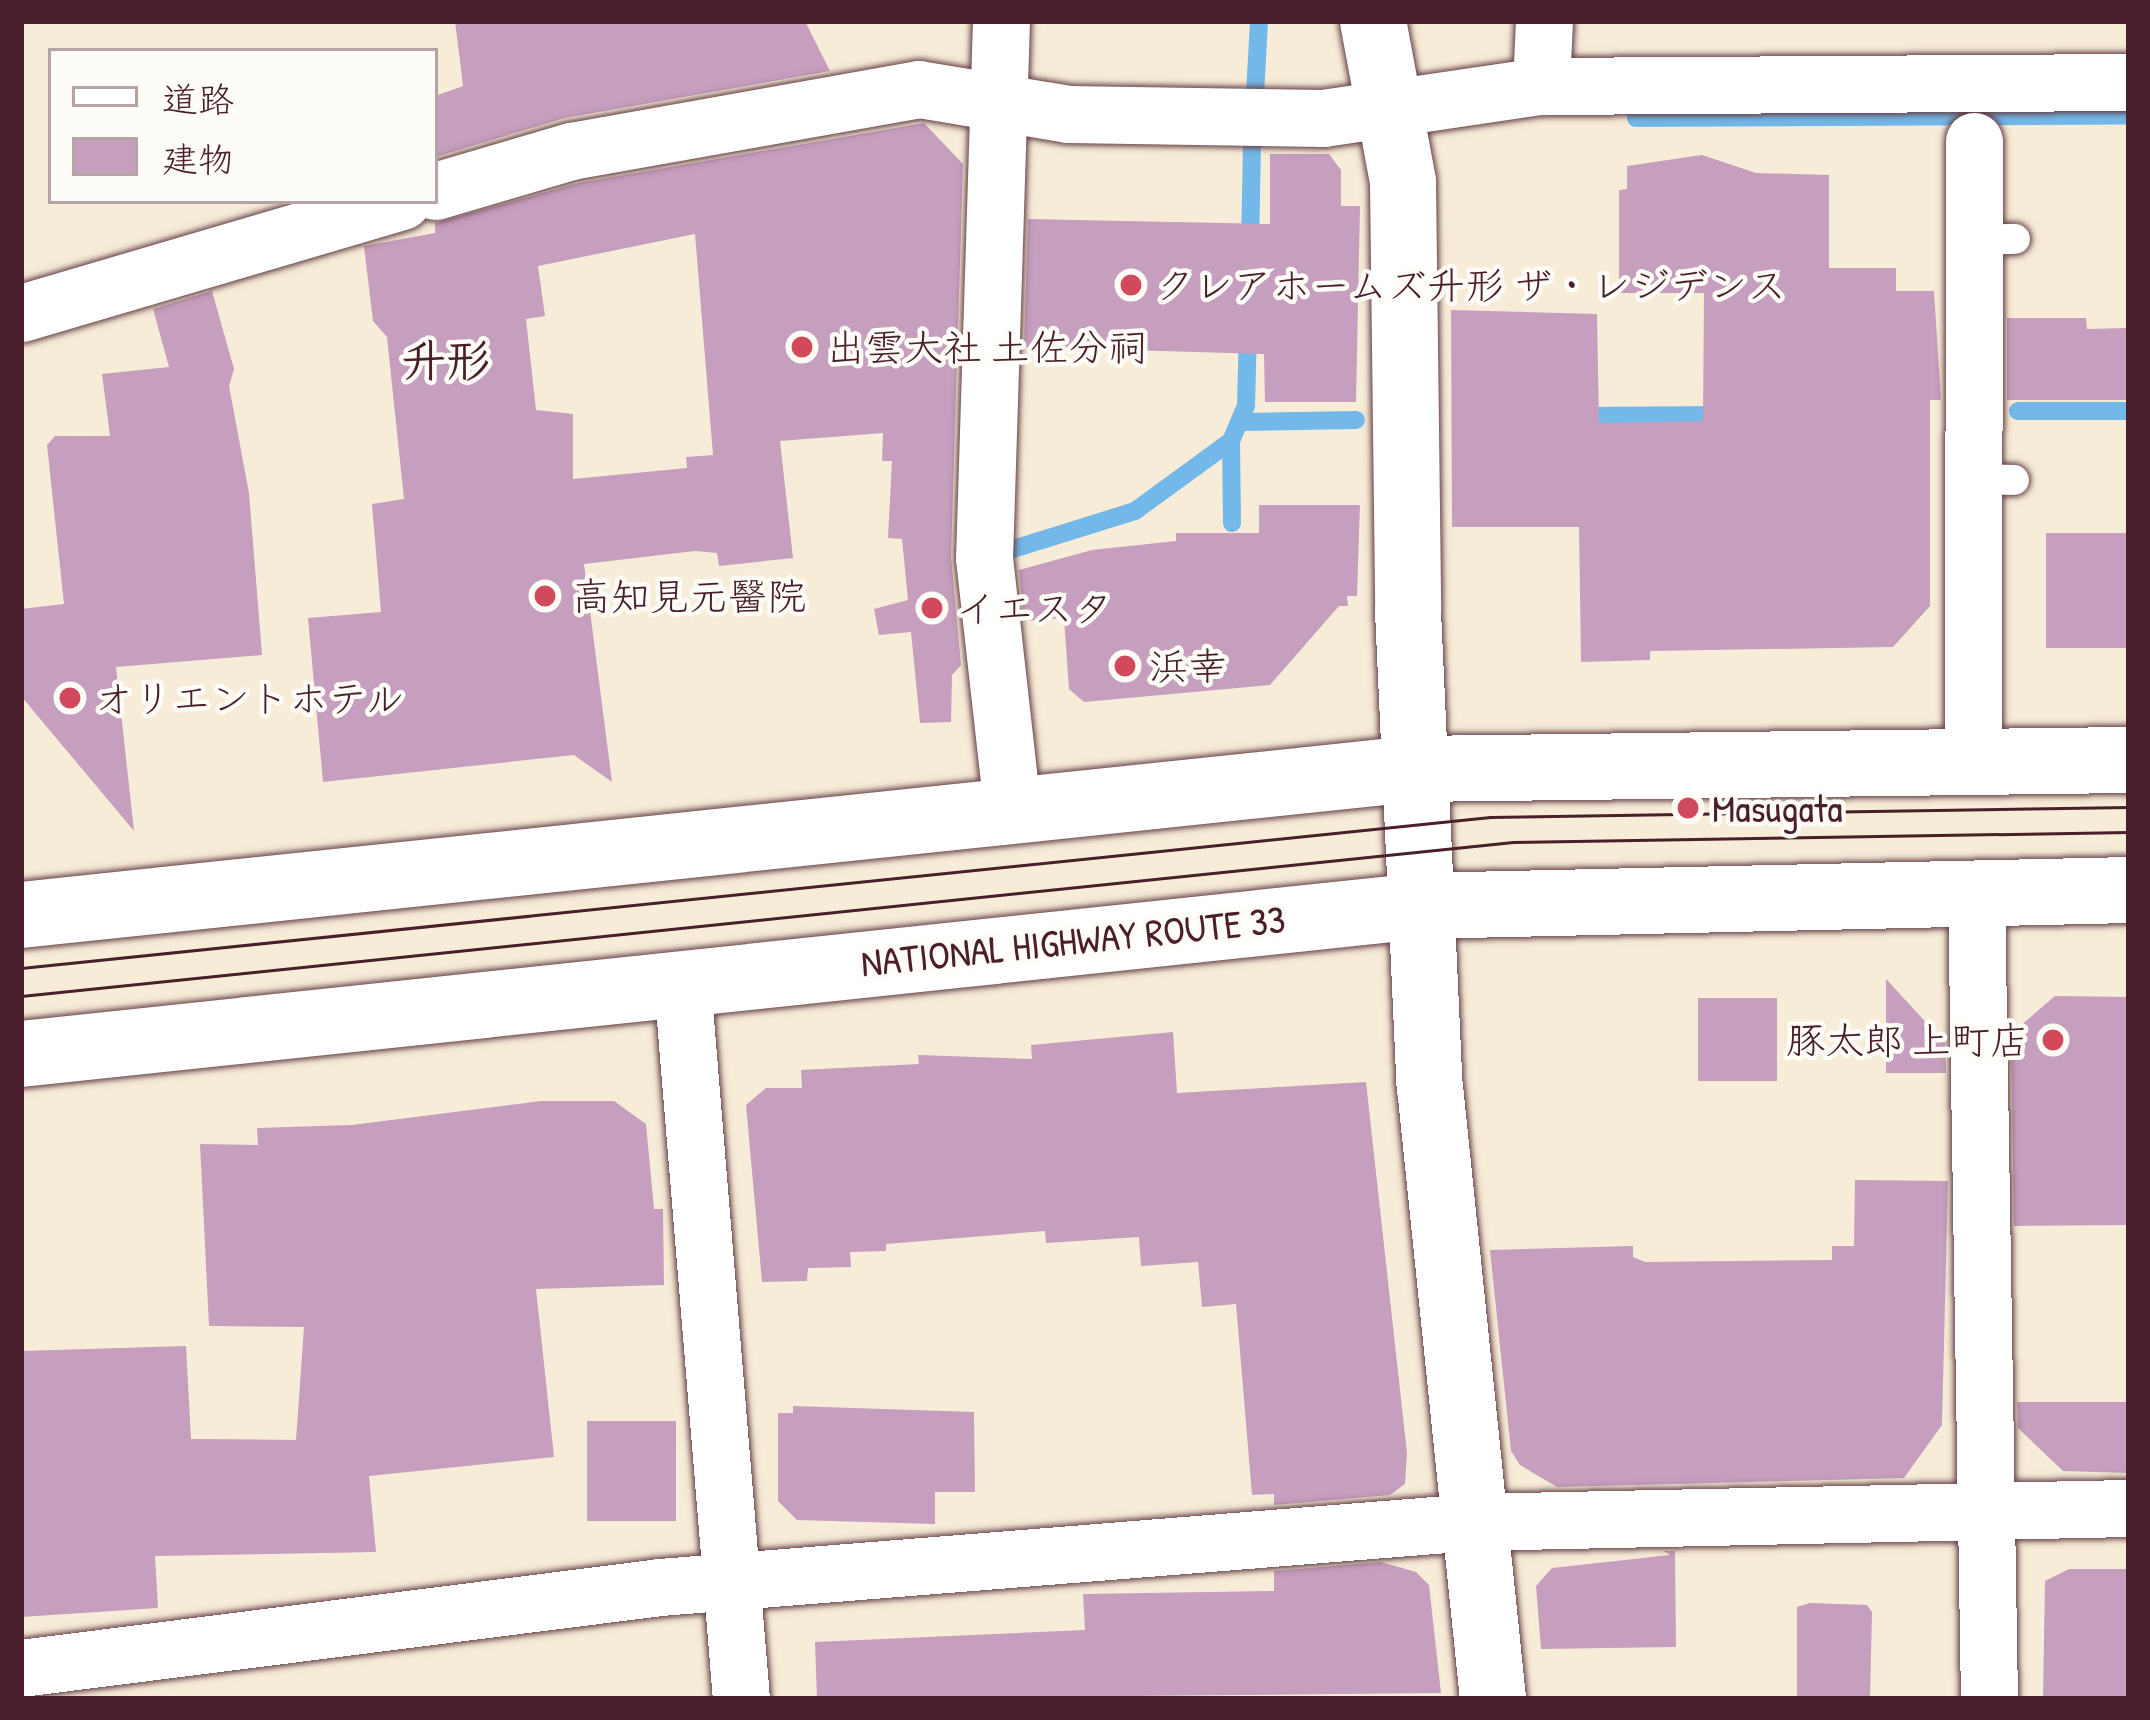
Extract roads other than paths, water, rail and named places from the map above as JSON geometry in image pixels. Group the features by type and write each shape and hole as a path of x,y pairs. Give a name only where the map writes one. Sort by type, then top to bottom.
{"main road":[{"path":"1373,21 1403,182 1420,907 1471,1522 1493,1699"},
{"path":"21,915 1414,769 2129,760"},
{"name":"NATIONAL HIGHWAY ROUTE 33","path":"21,1054 1420,907 2129,890"}],"street":[{"path":"1001,21 984,558 1012,808"},
{"path":"1540,86 1544,21"},
{"path":"438,190 571,151 838,98 919,88 1068,114 1241,117 1386,110 1540,86 2049,68 2129,82"},
{"path":"1973,762 1993,480 1994,240 1974,141"},
{"path":"21,313 392,204"},
{"path":"1976,891 1989,1699"},
{"path":"682,983 741,1699"},
{"path":"21,1667 731,1581 1471,1522 2129,1508"}],"waterway":[{"path":"1255,95 1259,21"},
{"path":"1636,118 2129,115"},
{"path":"1250,248 1252,147"},
{"path":"1013,549 1135,511 1231,441 1246,406 1248,330"},
{"path":"2018,411 2129,411"},
{"path":"1575,416 1728,415"},
{"path":"1243,422 1356,420"},
{"path":"1231,441 1232,523"}],"tram line":[{"path":"21,968 1490,817 2129,807"},
{"path":"21,996 1513,842 2129,832"}],"place":[{"name":"クレアホームズ升形 ザ・レジデンス","path":"1131,285"},
{"name":"出雲大社 土佐分祠","path":"802,347"},
{"name":"高知見元醫院","path":"545,596"},
{"name":"イエスタ","path":"932,608"},
{"name":"浜幸","path":"1125,666"},
{"name":"オリエントホテル","path":"70,698"},
{"name":"Masugata","path":"1688,808"},
{"name":"豚太郎 上町店","path":"2053,1040"}],"district":[{"name":"升形","path":"446,360"}]}
